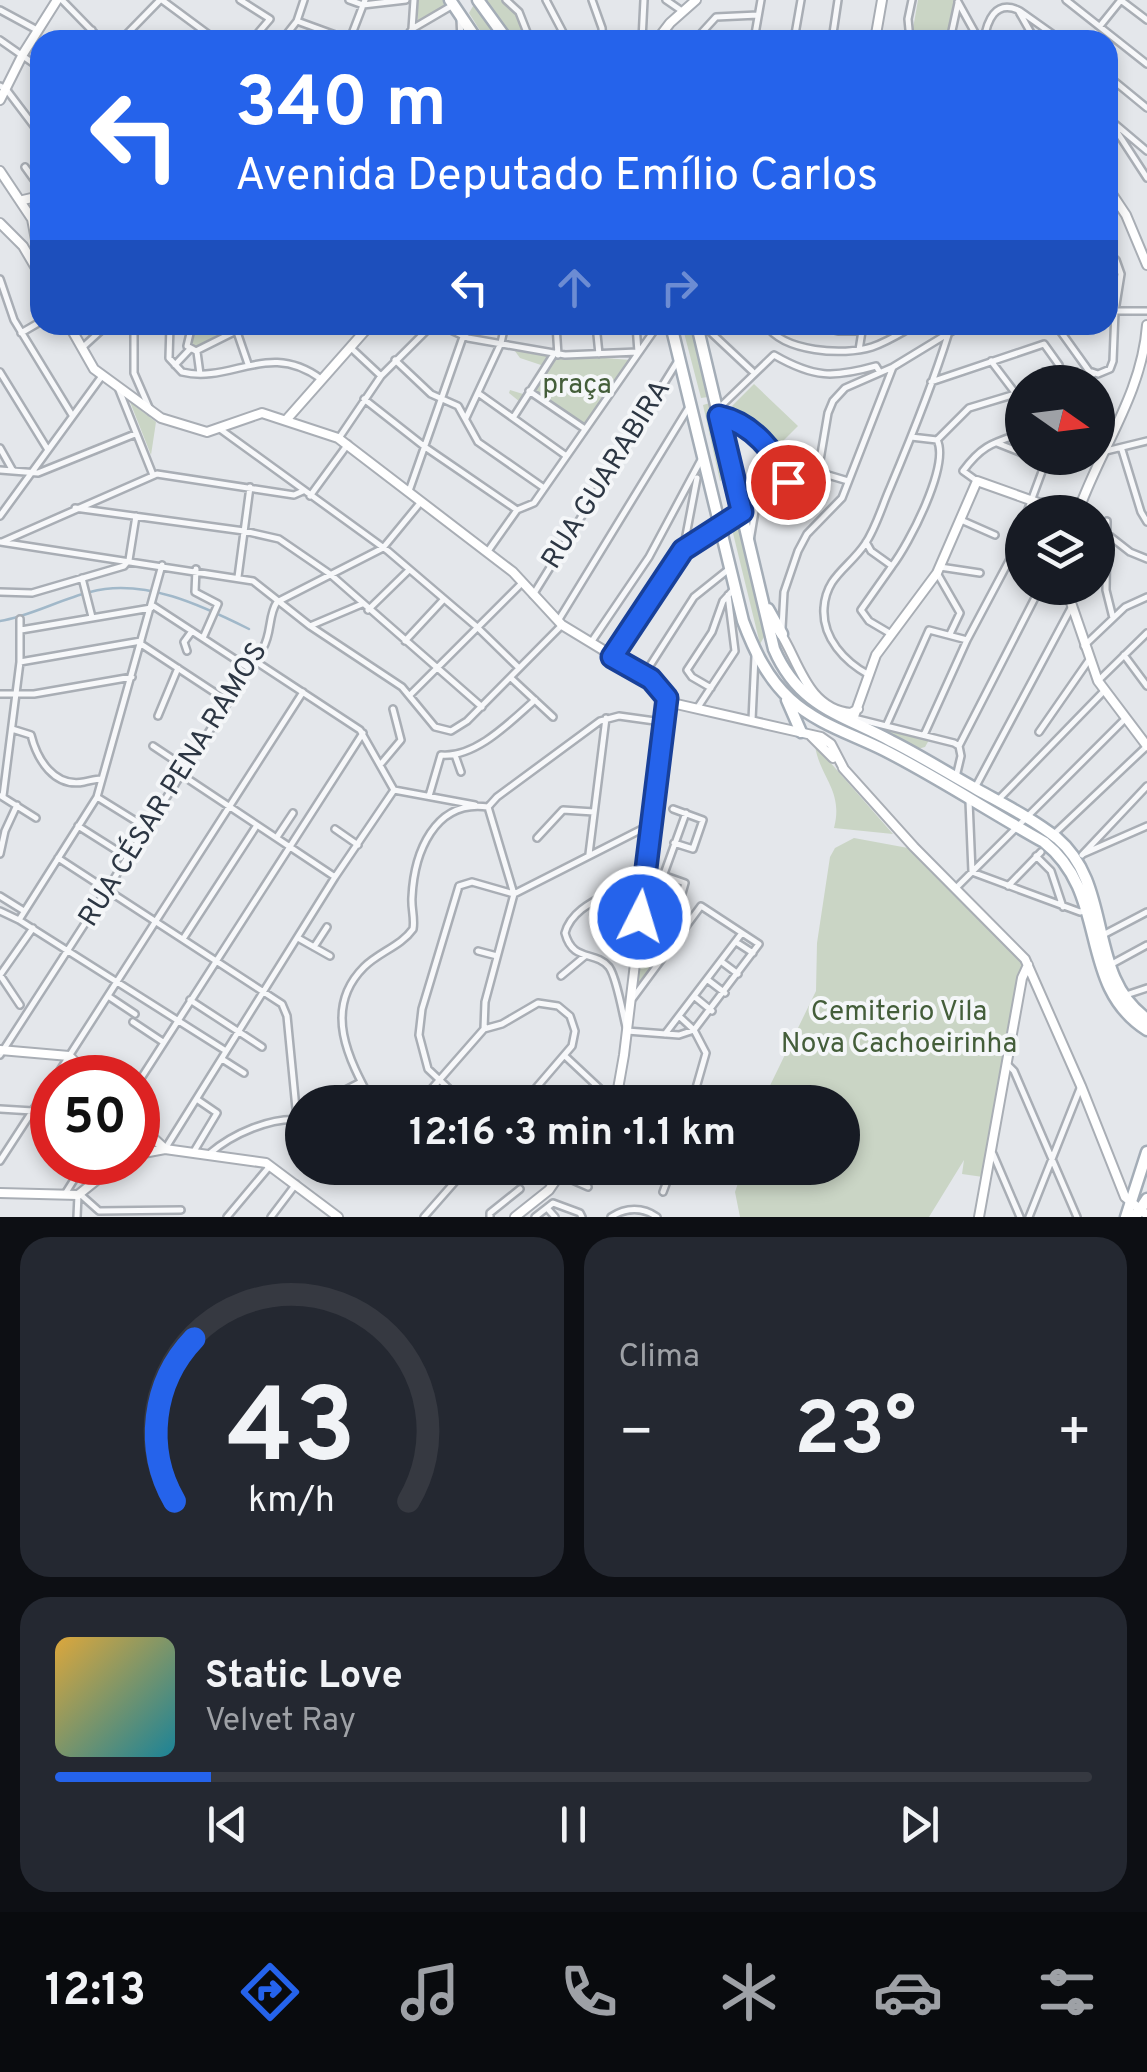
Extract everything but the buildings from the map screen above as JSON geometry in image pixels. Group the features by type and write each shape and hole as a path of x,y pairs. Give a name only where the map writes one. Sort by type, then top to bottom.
{"main road":[{"path":"38,30 59,0"},
{"path":"460,16 469,0"},
{"path":"478,0 500,30"},
{"path":"666,30 696,0"},
{"path":"876,30 882,0"},
{"path":"454,2 470,30"},
{"path":"0,100 3,87 30,43"},
{"path":"0,171 30,215"},
{"path":"22,200 30,198"},
{"path":"1119,203 1147,265"},
{"path":"0,223 30,252"},
{"path":"1115,427 1132,394 1147,325"},
{"path":"73,335 102,376 151,412 201,432 220,429 255,413 287,419 338,438 488,551 560,623 644,674 676,705 804,732 831,744 844,769"},
{"path":"287,419 359,335"},
{"path":"674,335 731,568 738,624 785,694 804,732 844,769 1028,964 1121,1181 1141,1205"},
{"path":"702,335 763,602 776,633 812,692 852,717"},
{"path":"692,405 710,400 719,405"},
{"path":"712,491 734,477"},
{"path":"831,744 844,733 876,655 939,570 977,481 1015,495"},
{"path":"763,602 777,614 774,649 789,677 812,700 852,717"},
{"path":"1070,605 1098,680 1147,746"},
{"path":"756,654 776,633"},
{"path":"812,692 956,777 972,793 997,800 1045,844 1074,874 1088,910 1104,974 1119,999 1147,1030"},
{"path":"785,694 844,733 972,793 1022,822"},
{"path":"618,1085 647,905 650,825 667,698"},
{"path":"1045,844 1079,857 1092,890 1119,999 1147,1020"},
{"path":"979,1217 1022,978 1028,964"},
{"path":"1,1052 51,1055"},
{"path":"160,1144 165,1149"},
{"path":"160,1150 270,1165 285,1176"},
{"path":"1141,1205 1138,1179 1147,1152"},
{"path":"1121,1181 1131,1184 1138,1179"},
{"path":"0,1194 79,1194 90,1185"},
{"path":"297,1185 338,1217"},
{"path":"525,1215 553,1185"},
{"path":"1126,1217 1141,1205"}],"street":[{"path":"8,0 1,10 38,30"},
{"path":"59,0 92,30"},
{"path":"131,30 161,0 202,30"},
{"path":"240,0 270,19 261,30"},
{"path":"290,30 298,21 304,0"},
{"path":"349,0 406,0"},
{"path":"409,30 414,0"},
{"path":"506,0 518,12 526,30"},
{"path":"546,0 562,30"},
{"path":"592,0 602,30"},
{"path":"642,30 644,0"},
{"path":"666,0 682,11"},
{"path":"756,30 760,0"},
{"path":"796,30 801,0"},
{"path":"834,30 838,0"},
{"path":"909,30 912,0"},
{"path":"1066,0 1105,30"},
{"path":"1100,26 1121,0 1147,20"},
{"path":"952,30 958,1"},
{"path":"958,1 976,30"},
{"path":"415,30 454,2"},
{"path":"353,30 364,3"},
{"path":"985,30 995,10 1014,5"},
{"path":"1014,5 1029,30"},
{"path":"1014,5 1048,30"},
{"path":"705,30 716,17 758,15"},
{"path":"460,16 461,30"},
{"path":"298,21 322,30"},
{"path":"0,40 30,60"},
{"path":"1118,41 1147,64"},
{"path":"1118,84 1147,108"},
{"path":"3,87 30,121"},
{"path":"1118,126 1147,150"},
{"path":"1118,133 1147,178"},
{"path":"25,167 30,174"},
{"path":"1118,266 1118,292"},
{"path":"0,279 21,334 72,414"},
{"path":"1118,311 1147,311"},
{"path":"21,334 30,328"},
{"path":"81,350 97,335"},
{"path":"134,335 134,373 151,412"},
{"path":"169,335 168,353 182,372 200,374 248,364 285,363 321,378"},
{"path":"189,335 187,342 200,374"},
{"path":"174,366 193,350 230,335"},
{"path":"238,335 248,364"},
{"path":"338,438 380,376 421,335"},
{"path":"466,418 503,335"},
{"path":"513,418 556,354 556,335"},
{"path":"597,335 599,354"},
{"path":"637,335 638,352"},
{"path":"488,551 517,510 530,507 651,335"},
{"path":"711,335 753,372"},
{"path":"775,335 819,348 858,350 896,335"},
{"path":"858,350 861,335"},
{"path":"848,481 822,476 817,464 833,401 844,388 893,367 945,335"},
{"path":"869,675 841,654 826,628 826,598 834,578 866,542 950,335"},
{"path":"1064,335 1086,365"},
{"path":"1112,365 1114,335"},
{"path":"410,491 462,336 556,354 638,352"},
{"path":"931,382 1044,344 1059,365"},
{"path":"350,347 380,376"},
{"path":"786,496 788,482 768,447 719,405 774,354 824,376 876,366 880,371"},
{"name":"RUA GUARABIRA","path":"533,595 681,356"},
{"path":"395,360 440,399 458,406 478,442 544,488"},
{"path":"991,361 1005,377"},
{"path":"777,614 803,540 842,498 893,367"},
{"path":"0,372 48,450"},
{"path":"0,516 102,376"},
{"path":"119,388 153,475"},
{"path":"529,391 585,428"},
{"path":"478,393 566,456"},
{"path":"937,440 969,408 1005,397"},
{"path":"364,398 425,447 517,510"},
{"path":"1,542 238,576 259,583 277,602 410,695 428,722 451,732 511,678 560,623 686,408 692,405"},
{"path":"220,429 410,569 520,668"},
{"path":"0,470 32,474 45,471 135,434"},
{"path":"912,437 937,440"},
{"path":"977,481 964,472 980,450 1005,438"},
{"path":"891,634 861,610 907,542 937,472 942,451 937,440"},
{"path":"994,442 1005,446"},
{"path":"1115,451 1146,443"},
{"path":"310,496 348,444"},
{"path":"0,448 13,471"},
{"path":"1122,450 1147,522"},
{"path":"612,657 683,550 703,456"},
{"path":"788,482 817,464"},
{"path":"591,643 698,470"},
{"path":"1,542 153,475 294,495 304,491"},
{"path":"734,477 741,477 758,492 802,497"},
{"path":"238,576 250,487"},
{"path":"749,544 758,492"},
{"path":"1136,496 1147,493"},
{"path":"92,500 92,510"},
{"path":"277,602 383,548 422,500"},
{"path":"75,508 244,530 278,539 330,574 482,707"},
{"path":"683,550 742,512"},
{"path":"0,592 32,593 121,567 129,560 136,516"},
{"path":"960,520 995,535"},
{"path":"1115,540 1147,558"},
{"path":"866,542 871,551 892,566"},
{"path":"19,920 97,796 162,565"},
{"path":"644,674 694,597 731,568"},
{"path":"924,735 1005,568"},
{"path":"368,610 410,569"},
{"path":"196,570 195,592 218,604 204,638"},
{"path":"939,570 980,573"},
{"path":"939,570 959,610 950,634"},
{"path":"82,578 92,617"},
{"path":"410,695 523,582"},
{"path":"711,688 687,670 732,592"},
{"path":"1084,646 1130,603 1147,597"},
{"path":"405,642 444,599"},
{"name":"RUA CÉSAR PENA RAMOS","path":"1,1052 255,661 270,636 272,610 277,602"},
{"path":"310,626 362,604"},
{"path":"956,777 959,746 1031,605"},
{"path":"1110,605 1113,618"},
{"path":"21,630 152,606 250,669"},
{"path":"972,872 968,815 972,793 1071,608"},
{"path":"20,619 20,662 2,796 36,818"},
{"path":"696,710 735,651 738,624"},
{"path":"887,724 927,632 932,628 967,640"},
{"path":"186,651 184,644 192,631"},
{"path":"1098,680 1147,634"},
{"path":"20,662 141,642 229,702"},
{"path":"752,722 756,654"},
{"path":"1124,656 1147,686"},
{"path":"1039,732 1090,660"},
{"path":"255,661 363,734 394,790"},
{"path":"158,716 178,668"},
{"path":"0,694 132,677"},
{"path":"511,678 554,716"},
{"path":"997,800 1105,690"},
{"path":"69,1055 303,692"},
{"path":"429,796 441,755 455,755 494,734 535,700"},
{"path":"380,765 401,740 393,709"},
{"path":"852,717 959,746"},
{"path":"488,807 606,718 662,722"},
{"path":"589,854 606,718"},
{"path":"955,889 1126,718"},
{"path":"12,730 31,735 38,760 55,775 77,782 101,779"},
{"path":"155,1055 363,734"},
{"path":"153,746 186,768"},
{"path":"1007,887 1045,844 1147,746"},
{"path":"455,755 461,772"},
{"path":"0,762 8,763"},
{"path":"182,775 335,877"},
{"path":"1079,857 1147,786"},
{"path":"394,790 488,807"},
{"path":"165,1149 394,790"},
{"path":"97,796 147,828"},
{"path":"0,854 17,804"},
{"path":"362,1085 344,1046 342,1030 350,987 362,968 413,928 414,880 419,854 430,831 444,816 478,805"},
{"path":"484,1029 484,1002 514,894 488,807"},
{"path":"673,809 703,819 694,848 674,843"},
{"path":"537,838 563,810 594,812"},
{"path":"276,837 293,813"},
{"path":"631,1002 699,908 706,908 759,944 712,1011 694,1030 679,1036 626,1031 610,968 572,948 566,937 572,916 649,871 662,875 685,883 677,911 671,913 647,905 662,875 686,813"},
{"path":"183,940 257,825"},
{"path":"444,1085 428,1069 420,1022 455,892 466,882 514,894 650,825"},
{"path":"78,826 128,857"},
{"path":"1079,857 1147,826"},
{"path":"335,829 358,844"},
{"path":"1096,838 1103,847"},
{"path":"1045,844 1063,907"},
{"path":"58,858 282,1004 288,1016 296,1085"},
{"path":"972,872 1063,907 1088,910"},
{"path":"0,896 24,911"},
{"path":"0,911 226,1051"},
{"path":"1103,935 1147,912"},
{"path":"314,947 327,927"},
{"path":"20,1005 0,975 32,928"},
{"path":"665,1035 742,933"},
{"path":"297,937 330,956"},
{"path":"736,942 752,953"},
{"path":"1110,966 1147,945"},
{"path":"478,951 496,956"},
{"path":"561,976 585,956"},
{"path":"722,962 738,974"},
{"path":"708,980 725,993"},
{"path":"1119,999 1147,988"},
{"path":"108,996 163,1042"},
{"path":"695,997 712,1011"},
{"path":"190,1000 262,1047"},
{"path":"435,1085 484,1029 508,1021 530,1005 551,1004 564,1010 574,1024 574,1040 539,1085"},
{"path":"680,1016 694,1030 706,1052 697,1085"},
{"path":"565,1056 595,1085"},
{"path":"222,1059 244,1073"},
{"path":"1007,1064 1014,1070 1077,1217"},
{"path":"354,1085 360,1082"},
{"path":"1029,1217 1081,1086"},
{"path":"193,1154 216,1113 198,1100"},
{"path":"0,1109 30,1110"},
{"path":"0,1161 30,1115"},
{"path":"208,1155 267,1124 285,1121"},
{"path":"992,1152 1020,1217"},
{"path":"228,1217 270,1165"},
{"path":"64,1195 70,1185"},
{"path":"270,1217 295,1185"},
{"path":"424,1217 452,1185"},
{"path":"663,1192 666,1185"},
{"path":"490,1217 520,1188"},
{"path":"79,1194 98,1211 181,1210"},
{"path":"77,1217 79,1194"},
{"path":"525,1215 553,1203 582,1217"},
{"path":"547,1208 555,1216 559,1204"},
{"path":"611,1217 629,1210 657,1217"}],"green space":[{"path":"417,0 445,0 448,4 418,24"},
{"path":"478,0 506,0 516,9 525,30 500,30"},
{"path":"918,0 954,0 948,30 913,30"},
{"path":"476,1 496,30 480,30 469,13"},
{"path":"217,335 198,347 193,345 192,338"},
{"path":"685,335 697,335 712,392 701,398"},
{"name":"praça","path":"512,347 631,360 631,365 588,427 535,399 528,400 525,406 509,393 510,390 523,394 544,366 520,358"},
{"path":"754,384 798,426 776,448 732,406"},
{"path":"130,402 156,422 151,455"},
{"path":"713,402 730,476 720,481 703,405"},
{"path":"740,519 768,630 760,644 731,525"},
{"path":"873,723 929,740 925,747 914,750 874,728"},
{"path":"815,745 893,834 834,828 836,804"},
{"name":"Cemiterio Vila Nova Cachoeirinha","path":"854,838 908,848 1022,963 983,1177 962,1174 964,1160 929,1217 740,1217 737,1185 860,1185 860,1085 770,1085 816,991 817,943 830,857 835,848"},
{"path":"646,908 676,918 664,949 637,985"}],"waterway":[{"path":"0,621 90,592 131,588 172,596 249,629"}],"route":[{"path":"640,917 667,698 651,679 612,657 683,550 742,512 719,416 741,424 768,447 788,482"}]}
